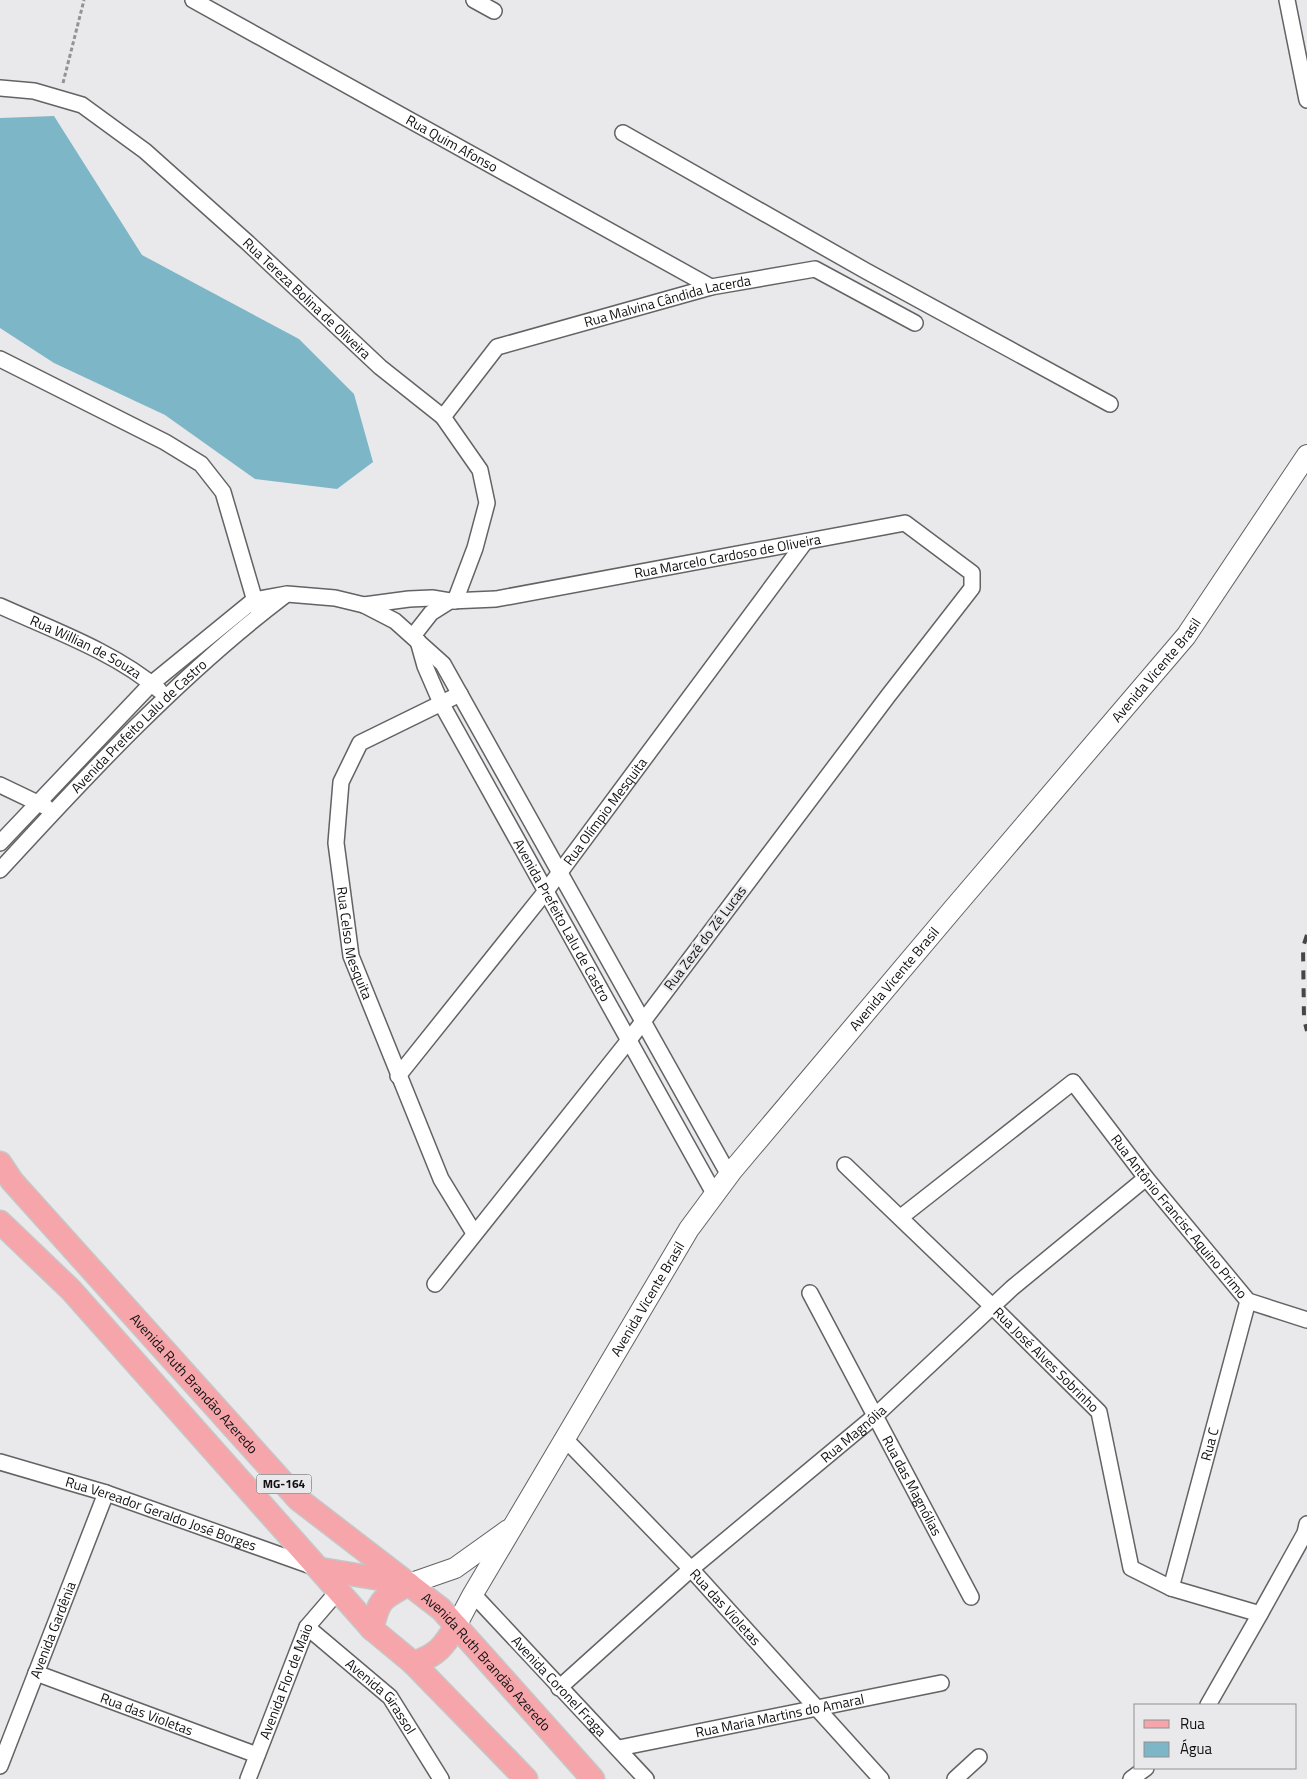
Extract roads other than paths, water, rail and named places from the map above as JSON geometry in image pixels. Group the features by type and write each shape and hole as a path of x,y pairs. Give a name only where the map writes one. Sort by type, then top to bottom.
{"main road":[{"name":"Avenida Ruth Brandão Azeredo","path":"0,1163 12,1181 298,1499 442,1609 593,1779"},
{"name":"Avenida Ruth Brandão Azeredo","path":"0,1222 71,1290 372,1629 413,1663 526,1779"},
{"path":"320,1569 408,1584"},
{"path":"372,1629 375,1615 382,1599 408,1584"},
{"path":"413,1663 426,1659 442,1648 456,1626"}],"street":[{"name":"Rua Quim Afonso","path":"193,0 711,287"},
{"path":"474,0 494,11"},
{"path":"1287,0 1307,100"},
{"name":"Rua Tereza Bolina de Oliveira","path":"0,88 34,91 82,105 145,151 248,243 380,367 443,418 480,470 487,504 475,548 452,601"},
{"path":"623,133 827,249 1110,404"},
{"path":"827,249 815,269 915,322"},
{"name":"Rua Malvina Cândida Lacerda","path":"443,418 497,347 711,287 815,269"},
{"path":"0,359 165,442 202,464 223,492 254,600 260,614"},
{"name":"Avenida Vicente Brasil","path":"456,1626 473,1594 566,1440 689,1229 729,1175 1186,636 1307,455"},
{"name":"Rua Marcelo Cardoso de Oliveira","path":"452,601 496,599 547,591 905,523 972,573 972,588"},
{"name":"Rua Olímpio Mesquita","path":"398,1076 546,891 804,542"},
{"name":"Rua Zezé do Zé Lucas","path":"435,1284 629,1040 888,696 972,588"},
{"name":"Avenida Prefeito Lalu de Castro","path":"0,870 165,696 260,614 288,594"},
{"name":"Avenida Prefeito Lalu de Castro","path":"0,843 151,684 254,600 288,594 335,598 364,605 395,621 443,664 729,1175"},
{"path":"364,605 409,599 432,598 452,601"},
{"path":"415,639 431,613 452,601"},
{"name":"Rua Willian de Souza","path":"0,606 103,652 151,684 165,696"},
{"name":"Avenida Prefeito Lalu de Castro","path":"415,639 442,702 715,1195"},
{"name":"Rua Celso Mesquita","path":"460,694 360,743 341,782 336,843 351,956 441,1179 474,1233"},
{"path":"0,785 54,811"},
{"name":"Rua Antônio Francisc Aquino Primo","path":"901,1217 1073,1082 1146,1178 1248,1300 1307,1320"},
{"name":"Rua José Alves Sobrinho","path":"845,1165 901,1217 1099,1412 1131,1568 1171,1588 1260,1614"},
{"name":"Rua Magnólia","path":"559,1688 691,1569 875,1416 1012,1288 1146,1178"},
{"name":"Rua das Magnólias","path":"810,1293 971,1597"},
{"name":"Rua C","path":"1171,1588 1248,1300"},
{"name":"Rua das Violetas","path":"566,1440 691,1569 881,1779"},
{"name":"Rua Vereador Geraldo José Borges","path":"0,1462 106,1494 320,1569"},
{"name":"Avenida Gardênia","path":"0,1766 106,1494"},
{"path":"1209,1704 1305,1532 1307,1524"},
{"name":"Avenida Vicente Brasil","path":"408,1584 455,1568 514,1526"},
{"name":"Avenida Flor de Maio","path":"248,1779 307,1627 338,1591"},
{"name":"Avenida Coronel Fraga","path":"473,1594 646,1779"},
{"name":"Avenida Girassol","path":"307,1627 390,1697 441,1779"},
{"name":"Rua das Violetas","path":"36,1673 257,1755"},
{"name":"Rua Maria Martins do Amaral","path":"618,1748 941,1683"},
{"path":"955,1779 979,1757"},
{"path":"1131,1779 1145,1769"}],"water":[{"path":"54,116 142,255 299,339 354,394 373,462 337,489 255,479 165,415 54,363 0,328 0,118"}],"railway":[{"path":"1307,935 1303,947 1304,1019 1307,1031"}]}
